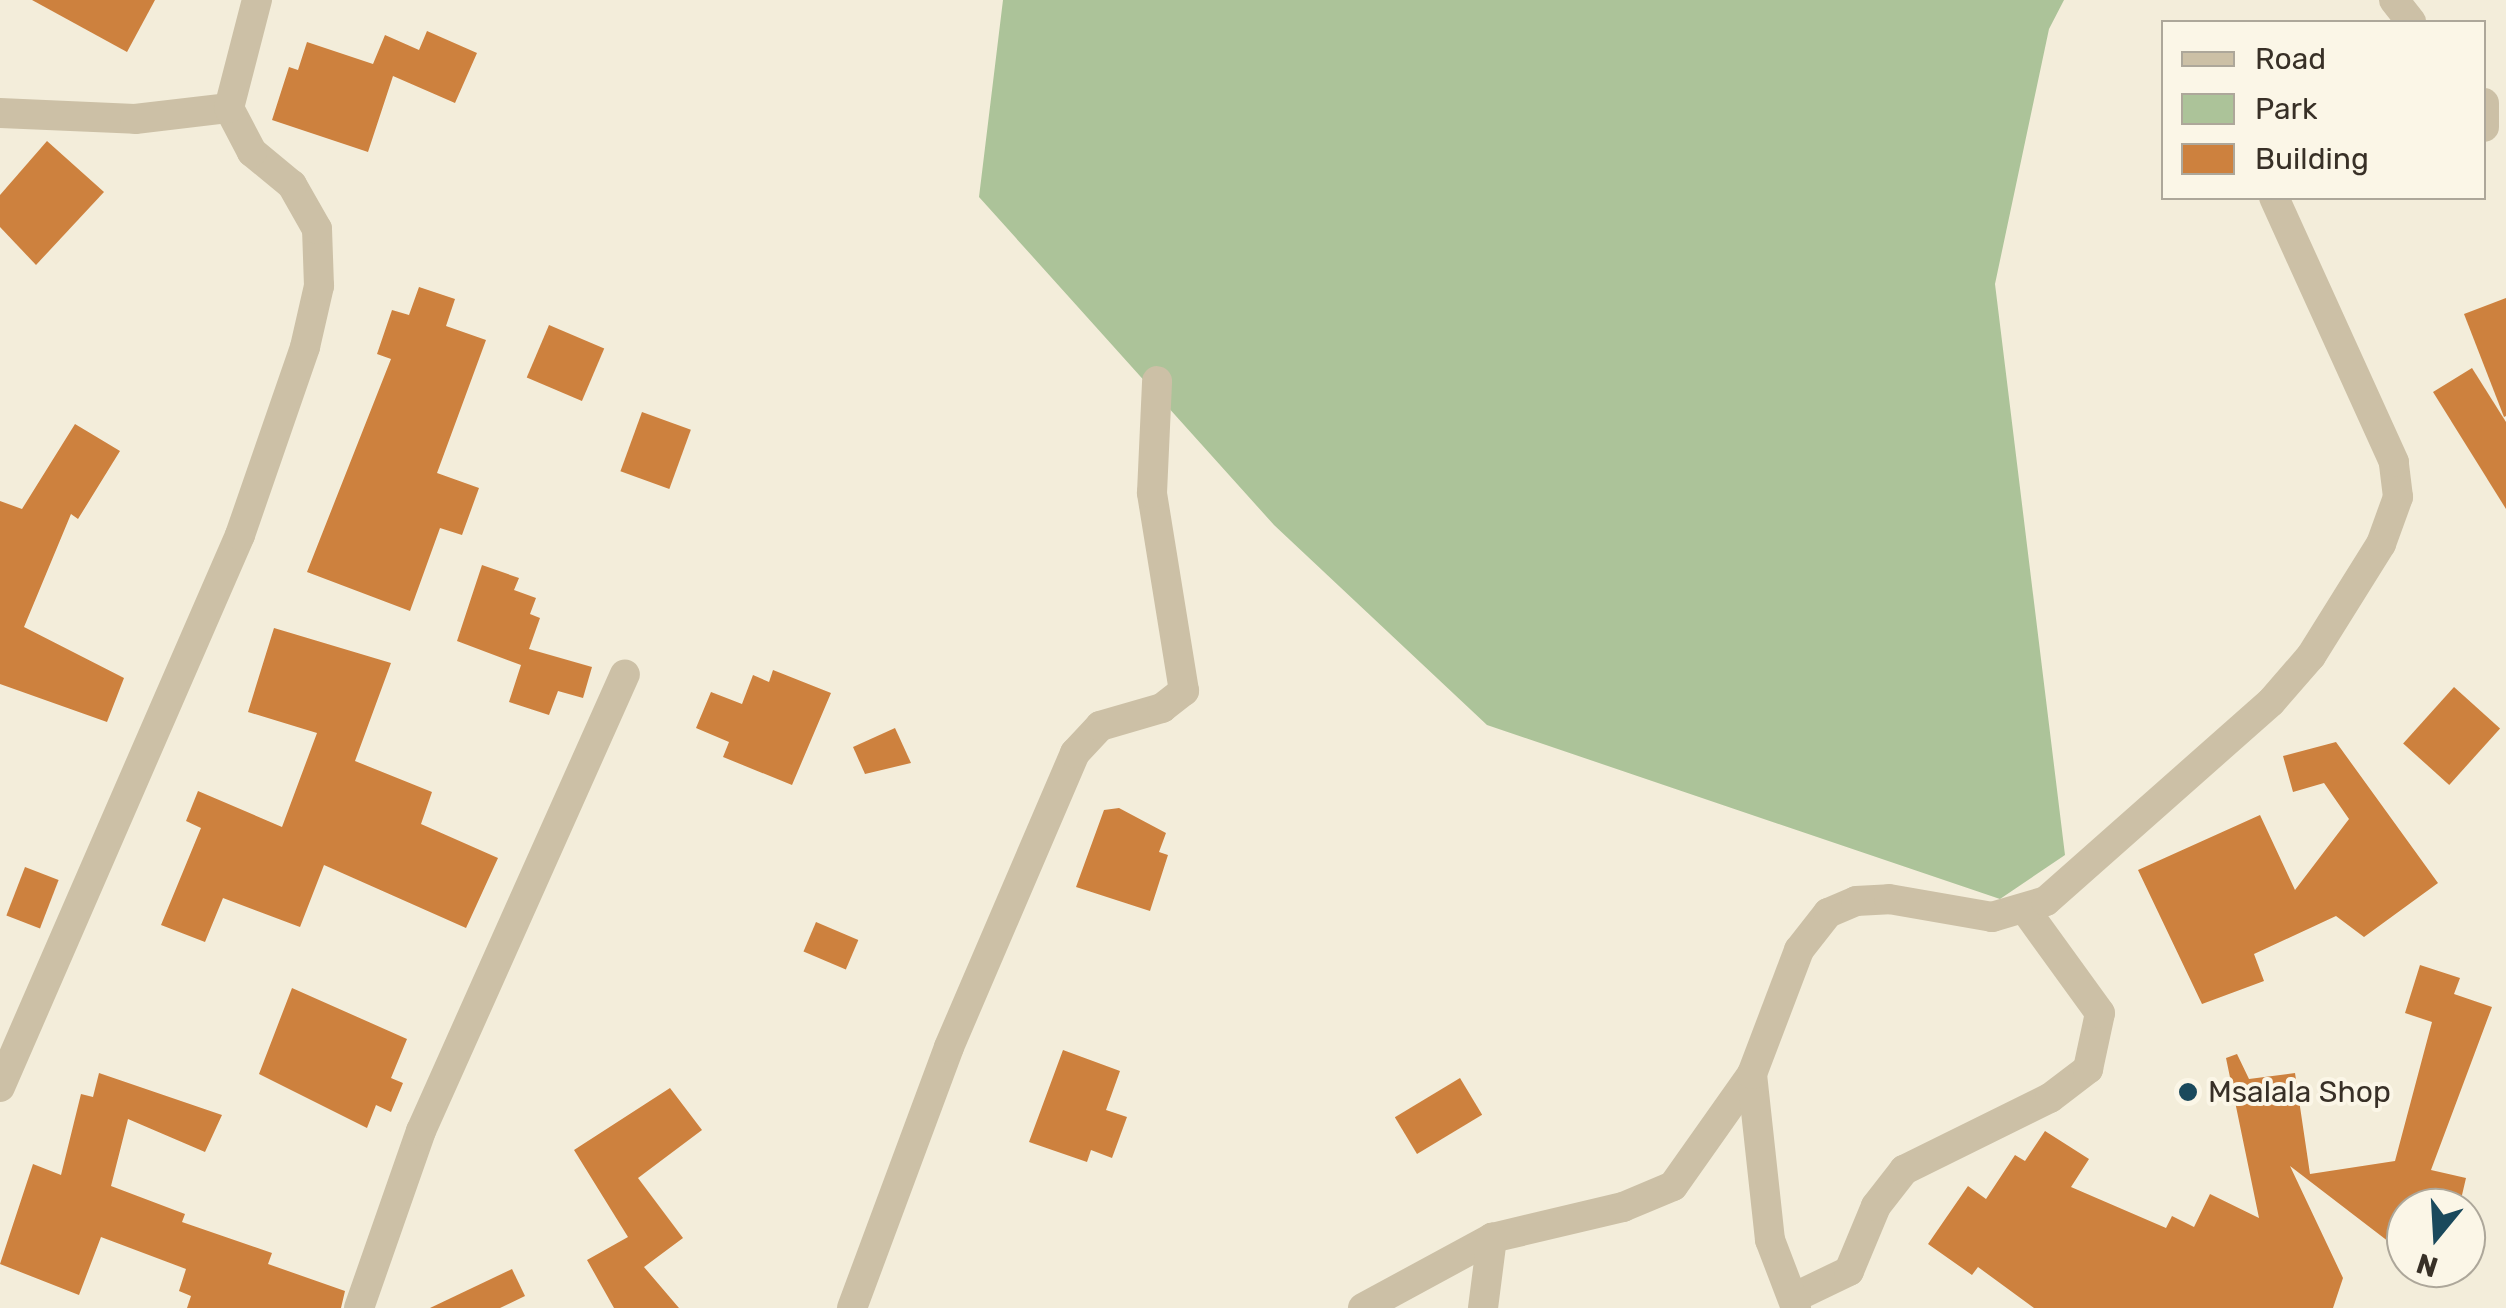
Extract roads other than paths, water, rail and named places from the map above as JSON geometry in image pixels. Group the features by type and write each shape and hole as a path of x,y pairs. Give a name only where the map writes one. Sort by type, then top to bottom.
{"street":[{"path":"0,1087 240,536 305,346 318,286 316,229 292,185 252,152 229,108 257,0"},
{"path":"2394,0 2409,20"},
{"path":"0,112 135,119 229,108"},
{"path":"1363,1308 1492,1238 1623,1207 1673,1186 1752,1074 1800,950 1828,913 1889,898 1992,917 2028,912 2272,702 2353,592 2398,497 2394,462 2275,200"},
{"path":"852,1308 949,1047 1075,753 1100,726 1162,708 1184,691 1152,493 1157,382"},
{"path":"359,1308 421,1131 625,674"},
{"path":"1752,1074 1770,1240 1795,1303 1848,1271 1876,1206 1904,1170 2050,1098 2088,1069 2100,1012 2028,912"},
{"path":"1483,1308 1492,1238"}],"place":[{"name":"Msalala Shop","path":"2188,1092"}]}
